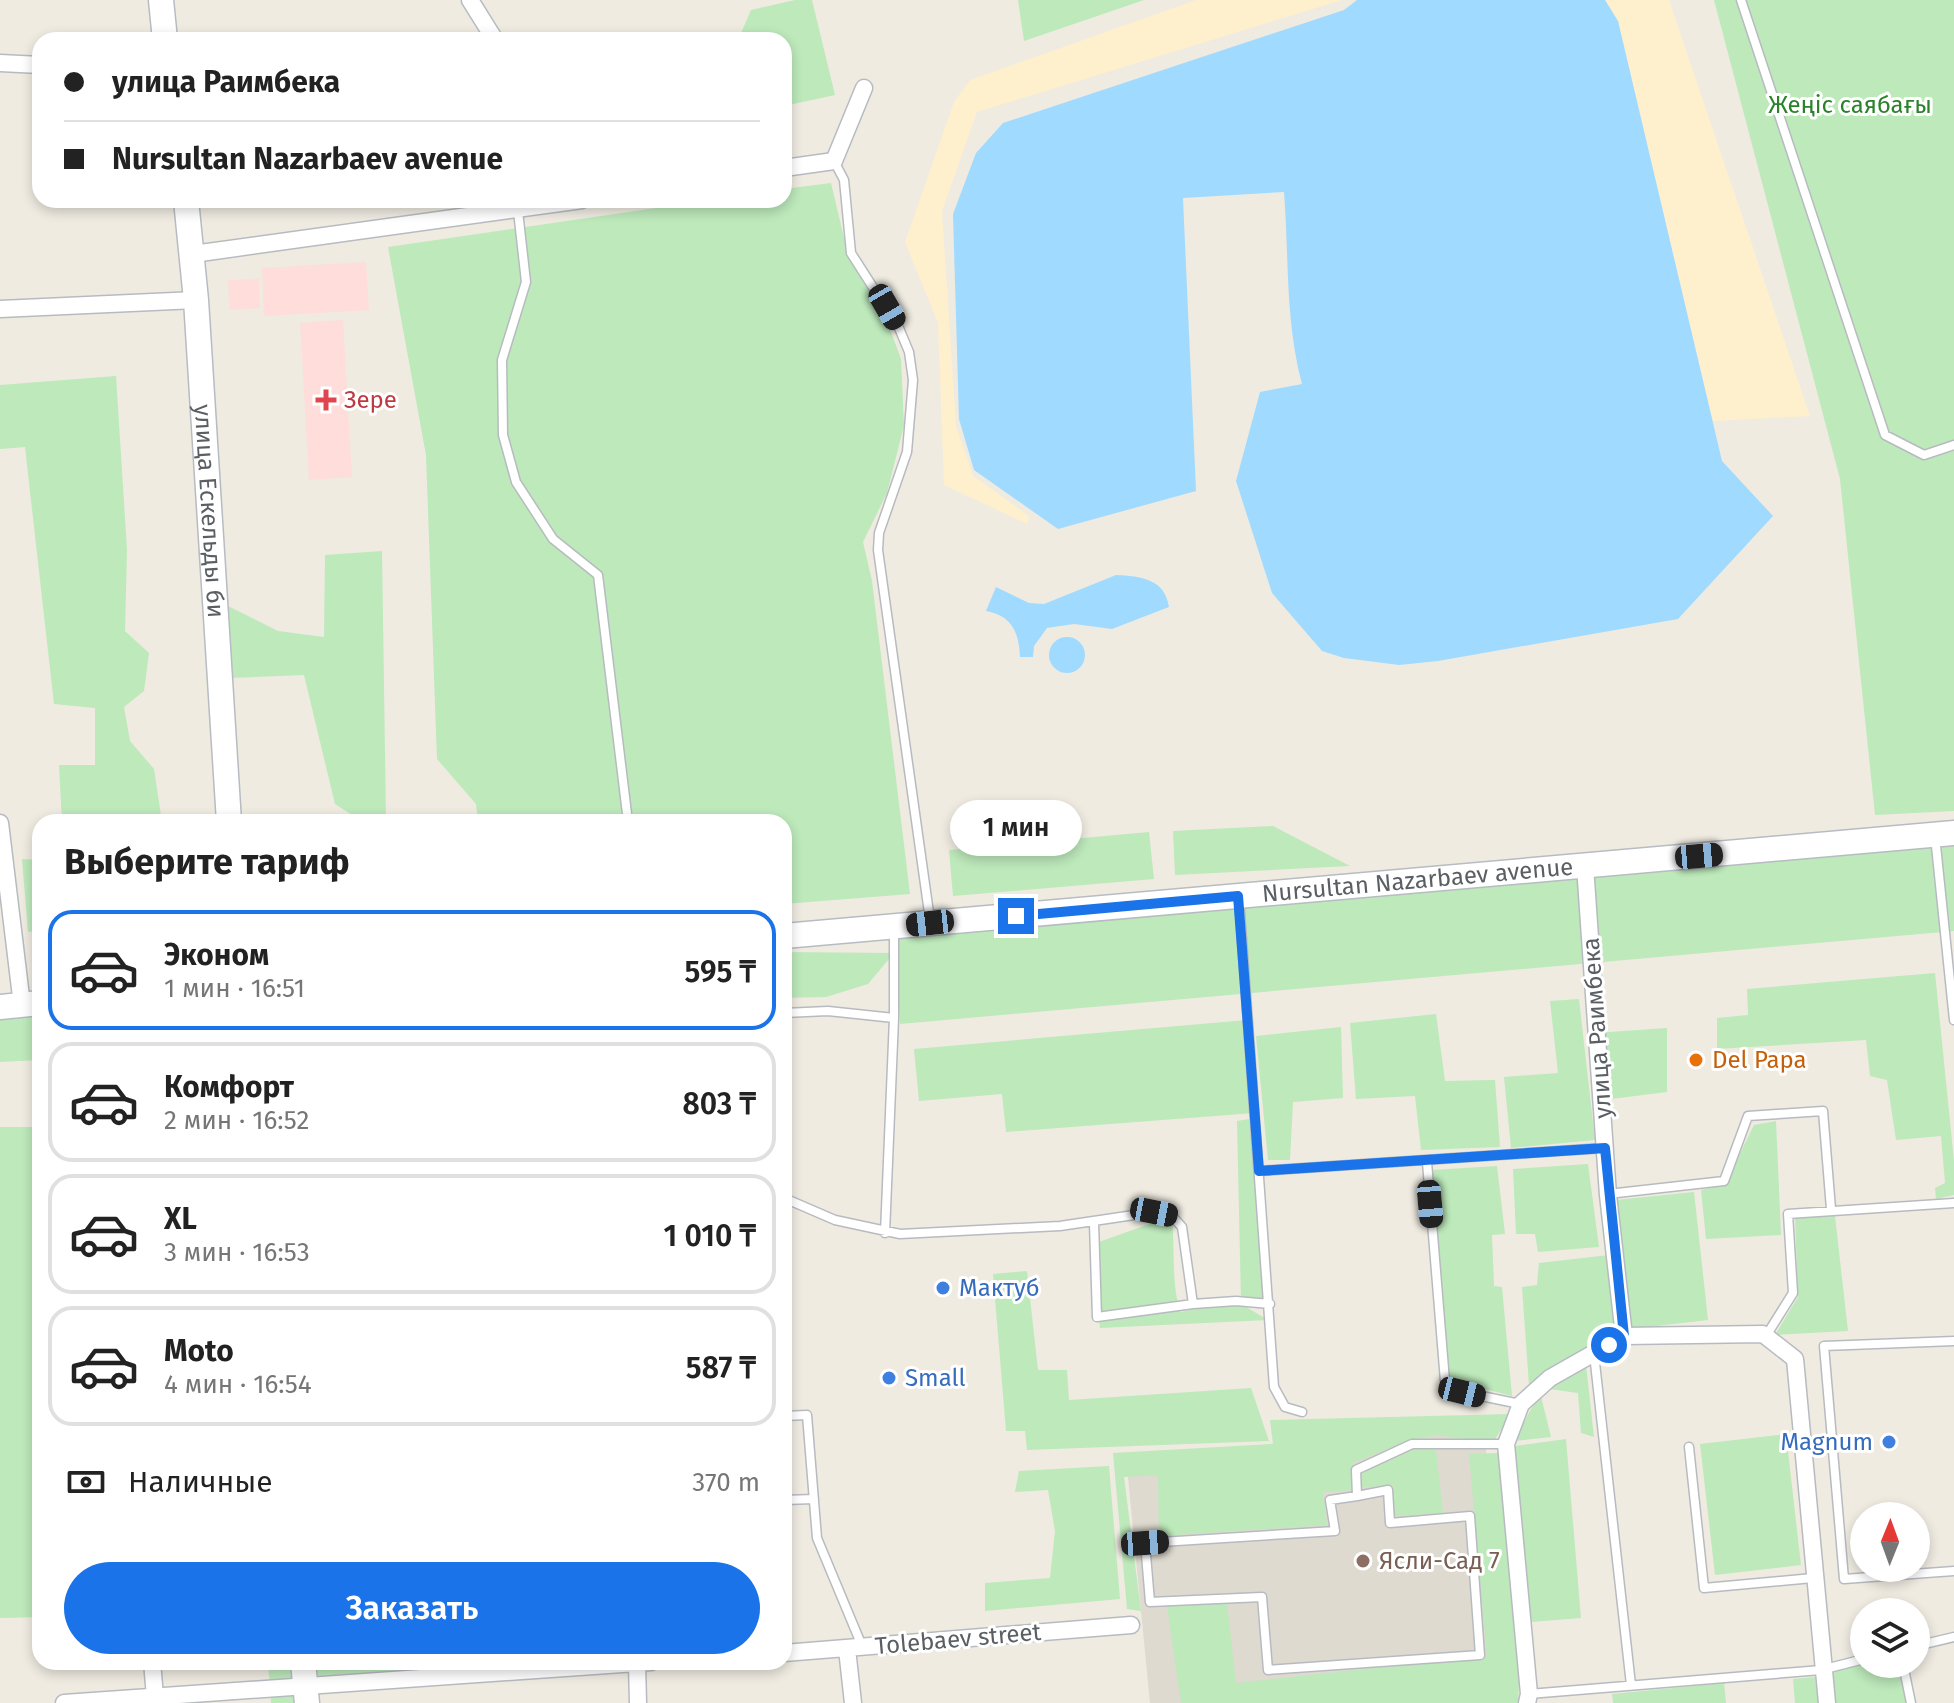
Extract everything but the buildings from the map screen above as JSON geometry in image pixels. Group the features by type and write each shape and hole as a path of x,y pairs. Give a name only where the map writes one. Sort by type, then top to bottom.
{"main road":[{"path":"161,0 164,32"},
{"name":"улица Ескельды би","path":"187,208 193,254 228,814"},
{"name":"Nursultan Nazarbaev avenue","path":"792,935 1944,834"},
{"path":"304,1670 306,1695"}],"street":[{"path":"470,0 490,32"},
{"path":"0,63 32,65"},
{"path":"792,167 834,161 864,88"},
{"path":"193,254 530,208"},
{"path":"0,309 196,300"},
{"path":"0,823 21,1005"},
{"name":"улица Раимбека","path":"1585,866 1608,1195 1624,1336"},
{"path":"1528,1698 1506,1444 1521,1404 1550,1378 1624,1336 1766,1336 1795,1359 1821,1670 1827,1703"},
{"name":"Tolebaev street","path":"792,1652 1131,1625"},
{"path":"853,1703 855,1648"},
{"path":"153,1670 155,1697"},
{"path":"64,1703 155,1697 306,1695 565,1670"},
{"path":"637,1670 638,1703"}],"lane":[{"path":"1741,0 1885,435 1924,455 1954,445"},
{"path":"834,161 844,180 851,253 899,328 909,352 913,380 907,452 879,533 878,550 930,923"},
{"path":"518,211 526,282 502,360 503,435 516,482 553,539 598,575 627,814"},
{"path":"1944,834 1954,1020"},
{"path":"1238,896 1274,1387 1285,1407 1302,1412"},
{"path":"885,1233 894,1018 894,927"},
{"path":"792,1013 828,1011 894,1018"},
{"path":"1608,1195 1724,1181 1748,1116 1823,1111 1831,1209"},
{"path":"1259,1171 1605,1148"},
{"path":"1427,1162 1445,1381 1462,1392 1521,1404"},
{"path":"792,1201 835,1220 885,1233 1094,1223 1154,1212 1172,1216 1182,1227 1193,1304"},
{"path":"1766,1336 1793,1293 1788,1214 1831,1209 1903,1209 1954,1203"},
{"path":"1094,1223 1097,1317 1193,1304 1236,1301 1270,1304"},
{"path":"1954,1341 1824,1346 1844,1579 1954,1571"},
{"path":"1594,1354 1631,1685"},
{"path":"792,1416 807,1415 817,1538 855,1648"},
{"path":"1357,1496 1356,1470 1412,1444 1506,1444"},
{"path":"1689,1447 1704,1588 1813,1578"},
{"path":"1388,1490 1390,1523 1470,1516 1480,1655 1268,1670 1262,1597 1150,1602 1145,1543 1335,1531 1330,1500 1357,1496 1388,1490"},
{"path":"792,1500 814,1499"},
{"path":"1930,1643 1954,1637"},
{"path":"1528,1698 1631,1685 1821,1670 1850,1663"},
{"path":"1906,1678 1911,1703"}],"shaded area":[{"path":"366,262 369,310 264,316 262,268"},
{"path":"259,279 260,308 230,310 228,280"},
{"name":"Зере","path":"343,320 352,477 309,480 300,323"},
{"path":"1484,1426 1507,1703 1150,1703 1126,1457"}],"green space":[{"path":"795,0 812,0 835,95 792,104 792,32 741,32 751,10"},
{"path":"1018,0 1144,0 1024,41"},
{"name":"Жеңіс саябағы","path":"1714,0 1954,0 1954,811 1875,815 1840,479"},
{"path":"831,183 848,255 883,310 901,359 904,425 887,493 863,542 872,581 910,894 792,903 792,814 477,814 476,804 437,759 426,455 388,247 656,208 792,208 792,188"},
{"path":"116,376 127,550 125,631 149,653 144,691 124,707 130,741 154,769 161,814 62,814 59,765 95,765 95,708 54,704 25,447 0,449 0,385"},
{"path":"382,551 386,814 351,814 335,804 304,675 229,678 224,604 278,631 324,637 325,555"},
{"path":"1273,826 1350,866 1175,875 1173,831"},
{"path":"1149,832 1154,879 953,896 949,850"},
{"path":"1954,833 1954,931 900,1024 894,927"},
{"path":"22,859 32,860 32,931 28,932"},
{"path":"792,952 894,953 868,984 826,997 792,998"},
{"path":"1935,973 1954,1161 1954,1195 1936,1199 1935,1188 1945,1183 1941,1136 1896,1140 1887,1080 1870,1076 1866,1040 1717,1049 1717,1018 1748,1015 1747,989"},
{"path":"1579,999 1595,1140 1511,1148 1504,1077 1558,1073 1550,1001"},
{"path":"32,1012 32,1060 0,1062 0,1014"},
{"path":"1436,1014 1445,1081 1495,1080 1500,1147 1421,1150 1415,1096 1356,1099 1350,1023"},
{"path":"1247,1020 1254,1113 1006,1132 1002,1094 919,1101 914,1049"},
{"path":"1341,1027 1343,1098 1293,1102 1290,1160 1268,1160 1256,1036"},
{"path":"1667,1028 1667,1092 1603,1100 1595,1033"},
{"path":"1249,1119 1267,1297 1241,1301 1237,1121"},
{"path":"1776,1121 1781,1235 1706,1239 1701,1190 1725,1184 1754,1125"},
{"path":"0,1127 32,1127 32,1617 0,1618"},
{"path":"1588,1164 1599,1247 1538,1252 1535,1234 1516,1234 1513,1169"},
{"path":"1497,1166 1505,1234 1492,1235 1494,1286 1502,1287 1512,1396 1446,1379 1432,1170"},
{"path":"1694,1192 1708,1320 1630,1329 1616,1200"},
{"path":"1172,1216 1174,1277 1180,1312 1236,1301 1268,1320 1100,1328 1093,1271 1096,1243"},
{"path":"1835,1216 1848,1331 1775,1335 1798,1297 1795,1218"},
{"path":"1609,1255 1617,1331 1529,1385 1522,1287 1537,1285 1539,1263"},
{"path":"1027,1271 1038,1370 1067,1370 1069,1400 1251,1388 1269,1441 1027,1450 1025,1431 1006,1431 993,1274"},
{"path":"1586,1365 1594,1437 1581,1433 1578,1393 1549,1389"},
{"path":"1540,1392 1551,1437 1514,1441"},
{"path":"1511,1414 1492,1444 1437,1435 1404,1442 1353,1463 1353,1490 1323,1492 1327,1525 1159,1536 1158,1475 1124,1477 1141,1611 1127,1609 1113,1453 1273,1444 1270,1420"},
{"path":"1786,1434 1801,1565 1715,1575 1700,1444"},
{"path":"1566,1439 1581,1618 1531,1622 1515,1446"},
{"path":"1413,1450 1436,1450 1443,1513 1394,1516 1393,1486 1361,1487 1360,1473"},
{"path":"1499,1453 1520,1664 1518,1703 1181,1703 1167,1606 1227,1602 1236,1683 1487,1656 1469,1454"},
{"path":"1109,1466 1120,1599 985,1611 985,1583 1050,1578 1055,1531 1048,1490 1015,1492 1019,1471"},
{"path":"1850,1663 1850,1678 1906,1678 1911,1703 1827,1703 1821,1670"},
{"path":"269,1670 293,1670 296,1703 271,1703"},
{"path":"313,1670 472,1670 314,1676"},
{"path":"1815,1677 1818,1703 1795,1703 1793,1679"},
{"path":"1724,1683 1726,1703 1613,1703 1612,1694"}],"sand":[{"path":"1196,0 1342,0 977,112 942,211 956,426 973,476 1029,516 1027,524 944,485 938,323 905,242 954,102 970,80"},
{"path":"1605,0 1669,0 1810,416 1713,421 1618,21"}],"water":[{"path":"1357,0 1605,0 1618,21 1722,461 1773,516 1678,619 1399,665 1344,658 1322,651 1272,593 1236,481 1260,392 1302,384 1290,312 1284,192 1183,198 1196,491 1058,529 974,470 959,419 953,214 976,153 1003,123 1344,10"},
{"path":"1116,575 1143,578 1157,585 1163,590 1169,607 1112,629 1074,624 1047,628 1034,646 1033,657 1020,657 1012,626 1002,617 986,611 996,587 1029,603 1044,604"},
{"path":"1067,637 1080,642 1085,655 1080,668 1067,673 1054,668 1049,655 1054,642"}],"place":[{"name":"Зере","path":"326,400"},
{"name":"Del Papa","path":"1696,1060"},
{"name":"Мактуб","path":"943,1288"},
{"name":"Small","path":"889,1378"},
{"name":"Magnum","path":"1889,1442"},
{"name":"Ясли-Сад 7","path":"1363,1561"}],"route":[{"path":"1016,916 1238,896 1259,1171 1605,1148 1624,1336 1609,1345"}]}
